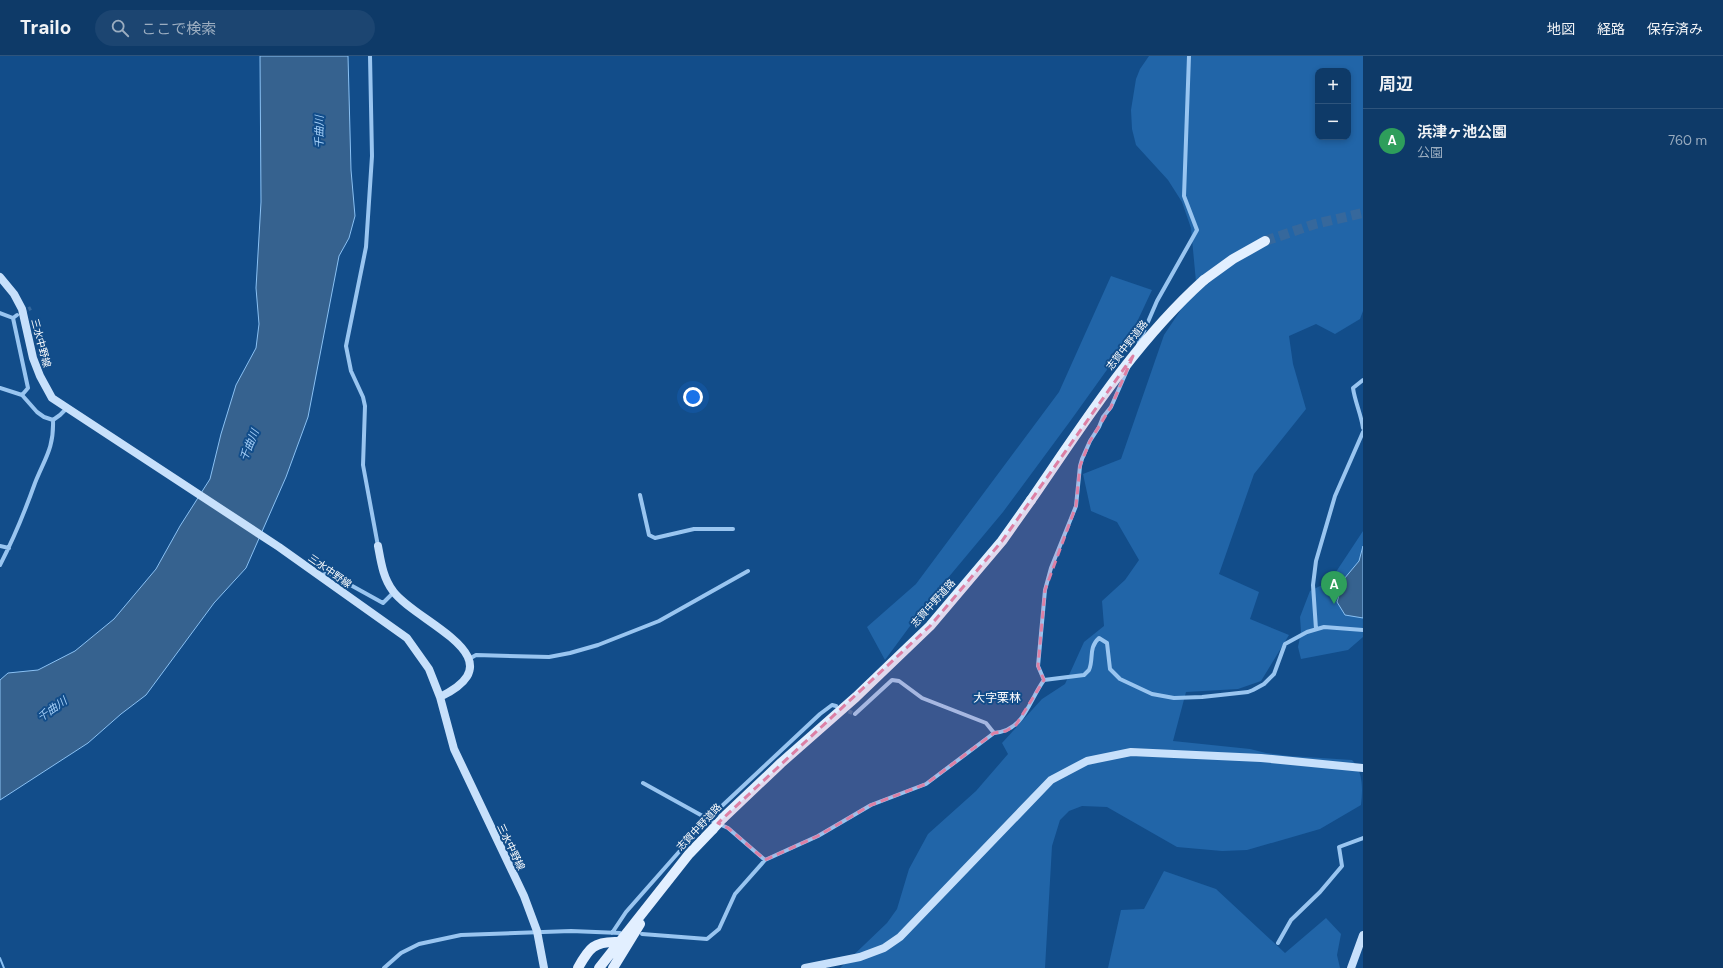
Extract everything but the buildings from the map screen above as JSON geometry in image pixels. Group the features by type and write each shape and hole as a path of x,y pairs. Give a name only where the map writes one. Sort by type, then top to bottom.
{"main road":[{"name":"志賀中野道路","path":"599,968 619,938 689,854 723,818 781,763 856,697 930,626 1002,541 1120,374 1166,316 1204,280 1233,259 1265,241"},
{"name":"三水中野線","path":"0,277 14,294 22,309 33,358 40,376 52,398 279,547 407,638 429,669 440,697 454,749 524,896 537,931 544,968"},
{"path":"378,546 384,574 394,592 412,609 451,636 469,658 466,680 454,690 440,697"},
{"path":"805,968 860,957 884,948 900,938 1051,780 1087,761 1130,752 1261,758 1363,768"},
{"path":"613,968 657,894"},
{"path":"1351,968 1363,935"},
{"path":"578,968 591,948 604,942 619,938"}],"street":[{"path":"370,56 372,156 366,247 346,346 351,371 363,396 365,406 363,465 378,546"},
{"path":"1044,680 1038,666 1045,590 1051,568 1076,506 1080,466 1090,441 1117,395 1154,306 1197,230 1184,196 1189,56"},
{"path":"0,312 13,318"},
{"path":"13,318 17,315"},
{"path":"13,318 28,388 22,395"},
{"path":"1363,380 1353,388 1354,397 1362,415 1363,428"},
{"path":"0,388 22,395 37,412 44,417 53,420"},
{"path":"53,420 67,408"},
{"path":"0,565 9,548 51,449 53,420"},
{"path":"1316,629 1313,586 1316,561 1335,496 1363,432"},
{"path":"640,494 649,535 655,538 694,529 733,529"},
{"path":"0,546 9,548"},
{"path":"469,658 476,655 549,657 570,654 598,645 658,621 748,571"},
{"path":"321,576 327,572 382,603 394,592"},
{"path":"1044,680 1084,675 1091,667 1092,648 1094,642 1098,638 1103,639 1107,643 1110,669 1120,679 1152,694 1181,697 1248,692 1264,684 1274,674 1285,644 1289,640 1324,627 1363,630"},
{"path":"855,714 892,680 899,681 922,698 986,723 994,733"},
{"path":"642,934 707,939 718,929 735,894 765,860 818,836 871,805 926,784 994,733 1006,732 1016,725 1044,680"},
{"path":"612,933 626,912 708,819 820,714 832,705 836,706"},
{"path":"643,783 708,819 728,828 765,860"},
{"path":"1278,943 1291,920 1320,892 1342,866 1339,847 1363,838"},
{"path":"384,968 401,953 418,944 468,934 537,931 612,933 619,938"}],"highlighted area":[{"path":"1133,356 1111,407 1090,441 1080,466 1076,506 1045,590 1038,666 1044,680 1016,725 1006,731 994,733 926,784 871,805 818,836 765,860 728,828 718,823 930,626 1002,541"}],"shaded area":[{"path":"1149,56 1363,56 1363,311 1360,319 1335,334 1316,324 1289,336 1293,364 1306,409 1254,474 1219,574 1259,592 1250,619 1289,635 1261,681 1238,689 1186,692 1173,741 1250,749 1290,756 1352,760 1356,764 1360,775 1362,793 1361,805 1320,829 1247,850 1222,851 1177,847 1107,807 1082,806 1069,811 1060,820 1052,846 1045,968 840,968 887,923 897,909 909,869 928,834 976,791 1008,754 1002,743 1042,699 1065,684 1084,642 1104,626 1102,601 1125,580 1139,560 1117,522 1091,511 1083,474 1121,459 1164,335 1180,311 1196,282 1191,228 1182,202 1168,180 1136,145 1132,129 1131,110 1136,79 1140,69"},
{"path":"1111,276 1152,290 1129,339 1003,512 927,603 885,660 867,627 916,584 1059,392"},
{"path":"1363,531 1363,637 1348,650 1301,659 1298,647 1301,632 1300,617 1310,591 1330,581"},
{"path":"1164,871 1216,889 1285,953 1326,918 1341,934 1337,955 1340,968 1108,968 1121,910 1144,909"}],"water":[{"name":"千曲川","path":"260,56 348,56 351,170 355,216 349,238 339,256 308,417 286,477 246,568 214,603 146,695 121,714 88,743 0,800 0,680 8,673 38,670 75,651 114,619 156,569 180,526 210,479 221,434 236,385 256,348 259,324 256,288 261,202"},
{"path":"1363,546 1363,618 1345,615 1337,602 1344,579 1359,561"}],"waterway":[{"path":"0,958 4,968"}],"tunnel":[{"path":"1265,241 1315,224 1363,213"},
{"path":"23,312 31,308"},
{"path":"843,709 855,714"}],"place":[{"name":"浜津ヶ池公園","path":"1334,604"}],"district":[{"name":"大字栗林","path":"997,698"}]}
